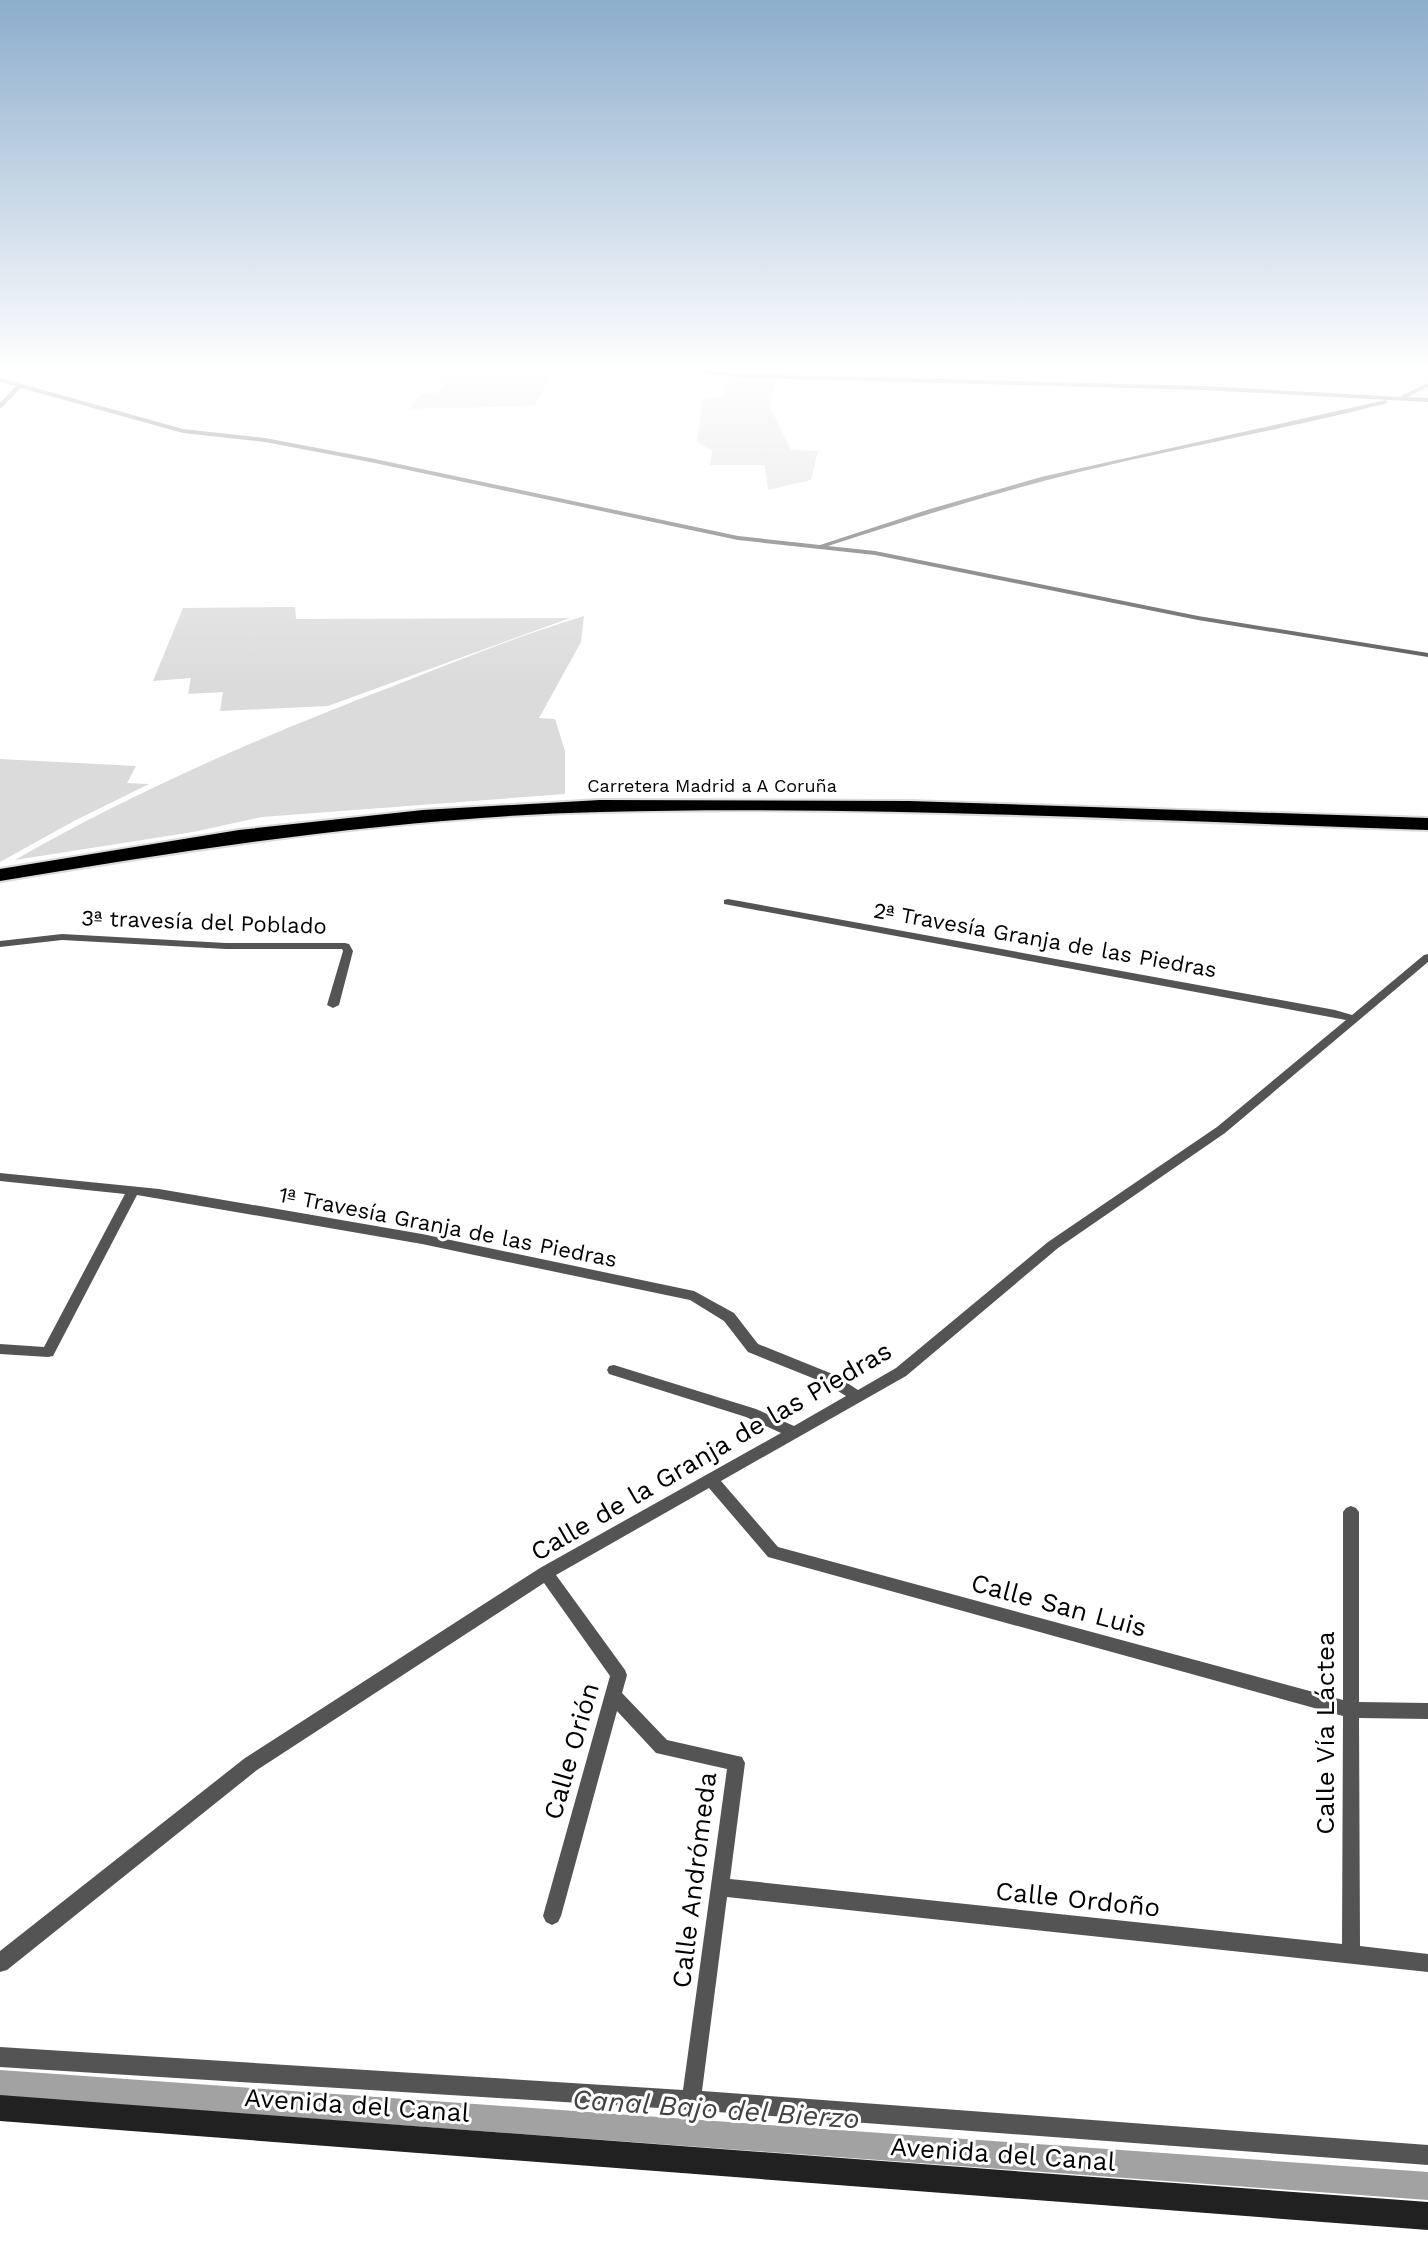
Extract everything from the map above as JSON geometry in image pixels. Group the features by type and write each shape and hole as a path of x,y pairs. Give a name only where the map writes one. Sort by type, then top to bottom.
{"highway":[{"name":"Carretera Madrid a A Coruña","path":"0,875 254,835 423,816 600,806 909,807 1428,824"}],"street":[{"path":"437,474 738,538 875,553 1198,618 1428,655"},
{"path":"820,547 918,514 1062,474"},
{"name":"2ª Travesía Granja de las Piedras","path":"728,902 1355,1019"},
{"name":"3ª travesía del Poblado","path":"0,944 62,937 226,946 345,946 348,951 333,1005"},
{"name":"Calle de la Granja de las Piedras","path":"0,1963 251,1764 546,1573 901,1372 1053,1245 1221,1130 1428,957"},
{"name":"1ª Travesía Granja de las Piedras","path":"0,1177 159,1193 422,1239 694,1296 729,1317 753,1348 830,1379 857,1396"},
{"path":"0,1349 48,1352 133,1191"},
{"path":"614,1370 751,1413 794,1432"},
{"name":"Calle San Luis","path":"710,1479 773,1552 1350,1710 1428,1711"},
{"name":"Calle Vía Láctea","path":"1351,1512 1351,1954"},
{"name":"Calle Orión","path":"546,1573 619,1675 552,1916"},
{"name":"Calle Andrómeda","path":"614,1696 662,1747 736,1763 691,2100"},
{"name":"Calle Ordoño","path":"721,1887 1428,1963"},
{"name":"Avenida del Canal","path":"0,2057 691,2100 1428,2155"},
{"name":"Avenida del Canal","path":"0,2108 1428,2216"}],"shaded area":[{"path":"766,474 812,474 811,480 768,490"},
{"path":"295,607 296,619 570,618 328,706 220,711 223,692 188,694 191,678 153,681 183,608"},
{"path":"584,616 581,642 539,718 555,719 565,751 565,794 262,817 193,832 15,860 108,810 250,744 489,649"},
{"path":"0,759 136,766 127,783 149,784 0,862"}],"waterway":[{"name":"Canal Bajo del Bierzo","path":"0,2083 1428,2186"}]}
